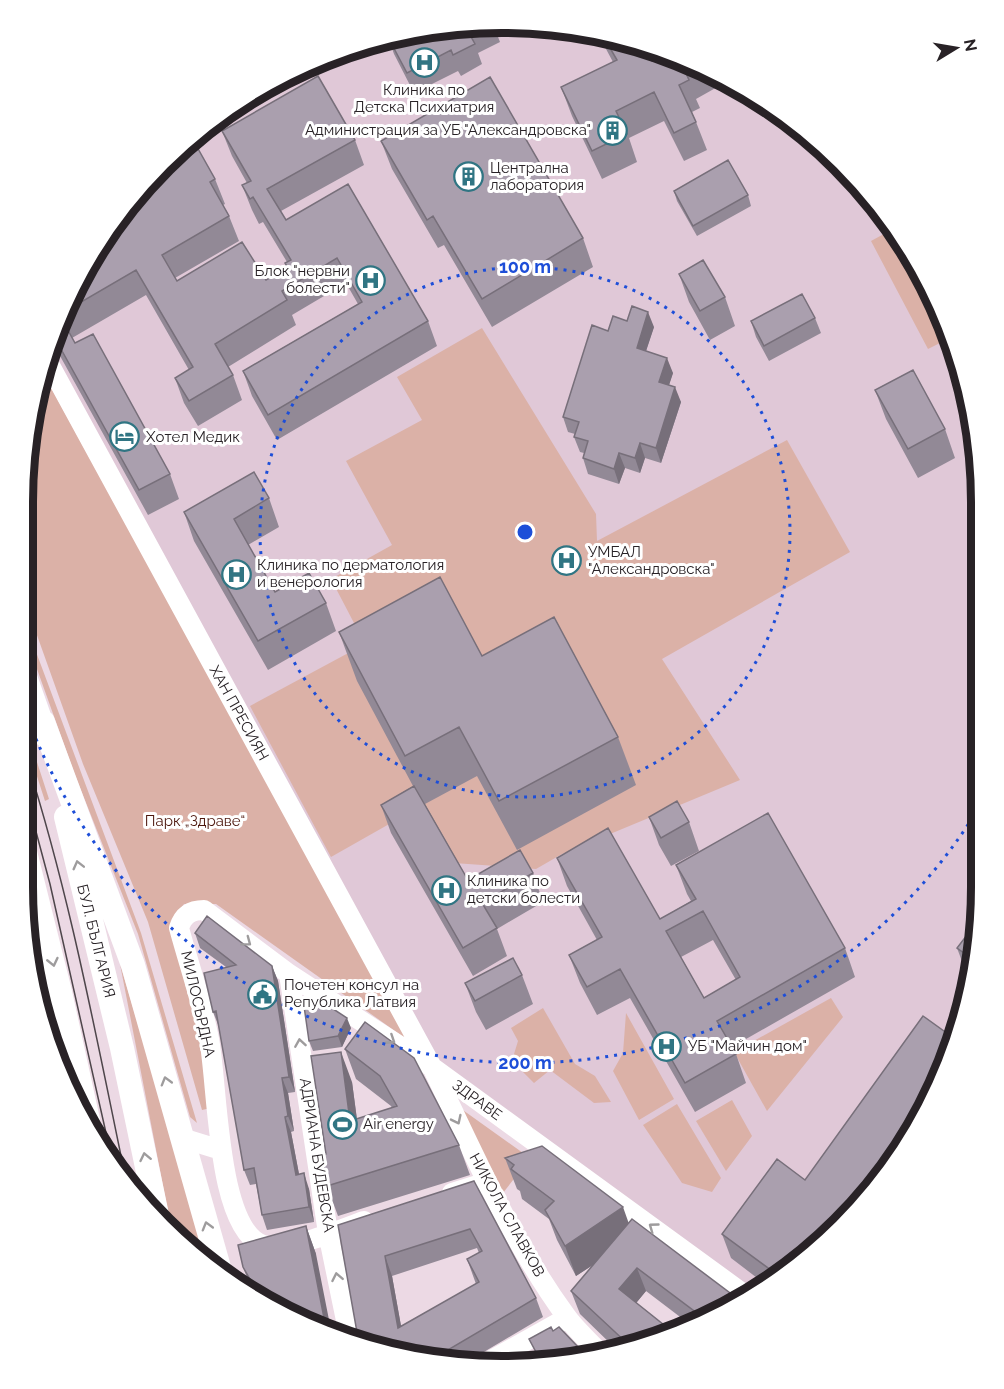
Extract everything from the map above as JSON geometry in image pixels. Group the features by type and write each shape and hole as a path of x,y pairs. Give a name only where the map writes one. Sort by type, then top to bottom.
{"main road":[{"name":"БУЛ. БЪЛГАРИЯ","path":"33,698 43,722 122,1048 154,1202"},
{"path":"43,722 133,965 217,1260"},
{"path":"33,879 83,1097"}],"street":[{"name":"ХАН ПРЕСИЯН","path":"52,370 432,1067"},
{"name":"ЗДРАВЕ","path":"204,910 290,974 432,1067 740,1291"},
{"name":"МИЛОСЪРДНА","path":"204,910 188,914 182,919 179,928 209,1039 221,1150 238,1221 248,1235 262,1245 279,1247 328,1233"},
{"name":"АДРИАНА БУДЕВСКА","path":"290,974 328,1233 348,1330"},
{"name":"НИКОЛА СЛАВКОВ","path":"432,1067 487,1182 567,1318 594,1347"},
{"path":"182,1138 221,1150"},
{"path":"430,1200 487,1182"},
{"path":"328,1233 385,1215"},
{"path":"499,1356 567,1318"}],"shaded area":[{"name":"УМБАЛ \"Александровска\"","path":"471,34 533,34 563,37 623,49 653,58 709,81 763,112 811,149 855,193 892,241 923,295 946,351 955,381 967,441 970,471 971,887 967,948 955,1008 946,1038 923,1094 893,1147 832,1221 788,1259 739,1291 432,1067 52,370 81,295 112,241 130,216 170,170 216,130 241,112 295,81 323,69 351,58 411,42"}],"green space":[{"path":"886,233 892,241 923,295 942,342 928,349 871,241"},
{"path":"482,328 596,514 597,541 787,440 850,552 662,659 740,780 562,854 536,869 454,863 421,806 331,857 250,706 365,644 331,579 392,545 346,461 422,420 397,377"},
{"name":"Парк „Здраве“","path":"49,383 409,1041 216,904 184,904 171,923 196,1013 211,1108 202,1110 148,922 83,764 33,624 34,471 37,441"},
{"path":"33,644 141,933 197,1123 190,1117 138,934 75,775 33,658"},
{"path":"33,750 49,799 45,801 33,764"},
{"path":"120,964 206,1251 169,1218"},
{"path":"831,998 843,1017 767,1111 734,1052"},
{"path":"543,1008 575,1064 595,1076 611,1102 594,1103 550,1070 534,1083 519,1068 514,1054 518,1041 511,1028"},
{"path":"626,1013 674,1099 639,1120 613,1071 623,1053"},
{"path":"732,1100 752,1136 726,1171 696,1121"},
{"path":"453,1103 530,1158 503,1193"},
{"path":"677,1104 721,1178 712,1192 682,1183 643,1125"}],"building":[{"path":"470,34 475,44 453,55 451,50 407,73 393,46"},
{"path":"609,46 650,57 652,61 656,59 685,71 689,80 679,85 696,122 674,133 654,92 616,111 627,134 592,151 561,87 617,60"},
{"path":"318,76 355,140 267,189 286,220 348,184 428,321 268,415 243,371 362,302 337,258 282,291 287,300 215,344 233,375 189,401 175,378 193,367 136,270 77,305 96,267 130,216 170,170 197,147 215,179 210,182 229,216 162,255 177,281 242,242 266,280 288,268 285,263 291,260 253,197 250,199 242,185 251,181 222,131"},
{"path":"490,77 583,238 482,299 433,216 427,220 381,141"},
{"path":"728,160 748,195 693,226 674,191"},
{"path":"703,260 725,297 700,311 679,274"},
{"path":"802,294 815,318 764,346 751,321"},
{"path":"632,306 648,312 637,348 667,358 659,382 675,387 656,448 640,443 635,458 619,453 614,469 583,458 588,441 574,437 579,422 563,417 592,325 608,331 613,316 627,321"},
{"name":"Хотел Медик","path":"67,328 75,343 93,334 170,474 139,490 60,347"},
{"path":"913,370 945,429 908,449 875,390"},
{"path":"254,472 269,498 234,519 275,592 309,573 326,603 258,641 184,512"},
{"path":"440,577 482,656 554,617 618,737 499,801 459,727 405,756 339,632"},
{"path":"414,786 468,880 520,850 533,873 482,903 497,928 463,948 381,805"},
{"path":"677,801 689,822 661,838 649,817"},
{"path":"768,813 845,948 717,1021 736,1054 685,1083 620,969 587,987 569,955 602,937 557,858 608,828 660,919 696,899 676,865","holes":["703,911 740,977 704,998 666,931"]},
{"path":"207,916 272,966 289,1077 282,1078 288,1116 285,1117 296,1175 304,1173 309,1207 262,1215 254,1168 244,1170 216,1011 213,1012 204,973 236,965 195,933"},
{"path":"968,933 966,954 957,948"},
{"path":"513,958 522,975 475,1001 465,983"},
{"path":"318,999 347,1018 338,1036 309,1041 304,1006"},
{"path":"923,1016 947,1034 923,1094 892,1148 855,1196 811,1240 772,1271 722,1234 777,1159 805,1180"},
{"path":"365,1022 414,1058 459,1145 327,1186 322,1155 326,1154 311,1056 341,1052 350,1121 397,1106 380,1076 345,1049"},
{"path":"542,1146 623,1207 565,1246 545,1210 554,1201 511,1169 514,1165 505,1158"},
{"path":"474,1181 536,1298 444,1352 411,1347 357,1333 338,1225","holes":["470,1229 482,1251 467,1259 479,1282 398,1328 385,1256"]},
{"path":"632,1219 733,1295 697,1313 637,1268 619,1289 665,1326 623,1340 571,1291"},
{"path":"306,1226 325,1321 295,1308 253,1284 243,1267 238,1245"},
{"path":"551,1327 553,1331 559,1327 579,1348 536,1355 529,1339"}],"tram line":[{"path":"33,782 68,909 122,1162"},
{"path":"33,820 50,884 108,1141"}],"place":[{"name":"Клиника по Детска Психиатрия","path":"424,63"},
{"name":"Администрация за УБ \"Александровска\"","path":"612,130"},
{"name":"Централна лаборатория","path":"469,177"},
{"name":"Блок \"нервни болести\"","path":"371,280"},
{"name":"Хотел Медик","path":"125,437"},
{"name":"УМБАЛ \"Александровска\"","path":"567,561"},
{"name":"Клиника по дерматология и венерология","path":"236,574"},
{"name":"Клиника по детски болести","path":"446,890"},
{"name":"Почетен консул на Република Латвия","path":"263,994"},
{"name":"УБ \"Майчин дом\"","path":"667,1046"},
{"name":"Air energy","path":"342,1124"}]}
